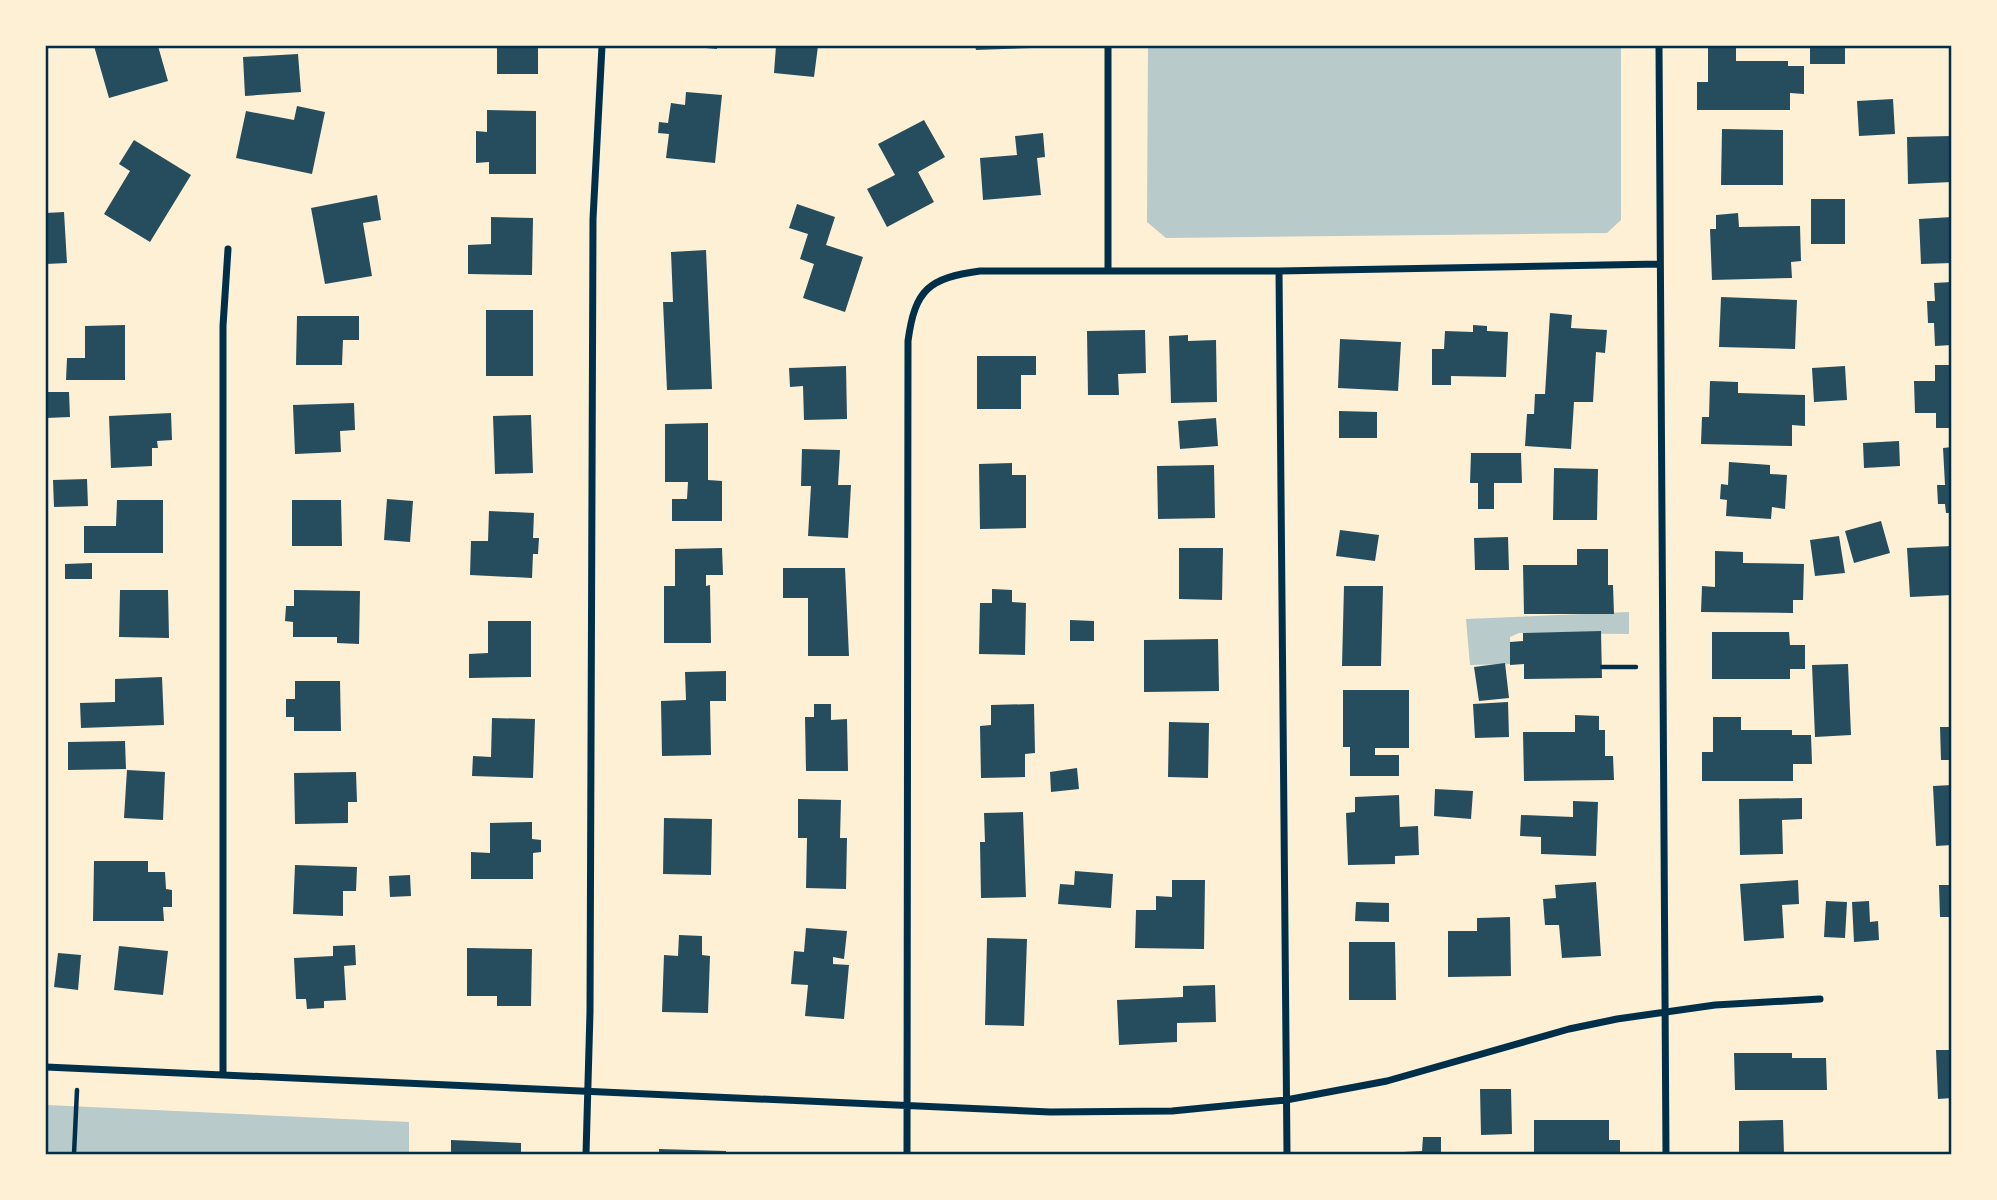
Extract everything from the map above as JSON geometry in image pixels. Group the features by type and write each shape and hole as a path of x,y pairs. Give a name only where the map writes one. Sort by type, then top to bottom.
{"street":[{"path":"586,1154 593,219 603,46"},
{"path":"1108,46 1108,270"},
{"path":"1660,46 1659,264 1666,1154"},
{"path":"223,1075 223,326 228,249"},
{"path":"907,1154 908,341 912,313 924,290 948,275 980,271 1279,271 1659,264"},
{"path":"1279,271 1287,1154"},
{"path":"46,1067 1110,1113 1228,1107 1286,1100 1387,1080 1569,1029 1664,1011 1820,999"}],"path":[{"path":"1602,667 1636,667"},
{"path":"74,1154 78,1068"}],"shaded area":[{"path":"1148,46 1621,46 1621,220 1607,233 1166,238 1147,222"},
{"path":"1629,612 1629,634 1519,633 1510,637 1511,664 1470,665 1466,619"},
{"path":"47,1105 409,1122 409,1154 46,1154"}],"building":[{"path":"94,46 158,46 168,81 109,98"},
{"path":"497,46 538,46 538,74 497,74"},
{"path":"717,46 717,49 694,47"},
{"path":"776,46 818,46 814,77 774,73"},
{"path":"975,46 1032,46 1032,48 976,50"},
{"path":"1708,46 1736,46 1736,61 1788,61 1788,66 1804,66 1804,94 1790,93 1790,110 1697,110 1697,82 1708,82"},
{"path":"1810,46 1845,46 1845,64 1810,64"},
{"path":"298,54 301,92 245,96 243,57"},
{"path":"686,92 722,95 715,163 666,158 669,134 658,133 659,122 668,123 671,103 685,105"},
{"path":"1893,99 1895,134 1859,136 1857,101"},
{"path":"297,106 325,112 312,174 236,158 246,111 294,120"},
{"path":"487,110 536,111 536,174 489,174 489,162 476,163 476,131 487,132"},
{"path":"924,120 945,157 918,172 934,202 887,227 867,189 895,175 878,144"},
{"path":"1722,129 1783,130 1783,185 1721,185"},
{"path":"1043,133 1045,157 1037,158 1041,195 983,200 980,158 1017,155 1015,136"},
{"path":"1952,136 1952,182 1908,184 1907,137"},
{"path":"134,140 191,175 150,242 104,214 130,171 119,164"},
{"path":"377,195 381,220 363,223 372,276 325,284 311,208"},
{"path":"1811,199 1845,199 1845,244 1811,244"},
{"path":"797,204 835,217 826,245 863,257 845,312 803,298 814,264 800,259 808,234 789,228"},
{"path":"64,212 67,263 46,264 46,213"},
{"path":"1738,213 1739,227 1800,226 1801,261 1791,262 1792,278 1712,280 1710,229 1716,229 1716,215"},
{"path":"491,217 533,218 532,275 468,274 468,245 491,244"},
{"path":"1952,217 1952,263 1921,264 1919,219"},
{"path":"706,250 712,389 667,390 663,302 673,302 671,252"},
{"path":"1952,282 1952,345 1935,346 1934,323 1928,323 1927,301 1935,301 1934,283"},
{"path":"1721,297 1797,300 1795,349 1719,347"},
{"path":"486,310 533,310 533,376 486,376"},
{"path":"1550,313 1572,315 1571,328 1607,330 1605,353 1596,352 1593,402 1574,402 1571,449 1525,446 1527,414 1534,414 1535,394 1545,394"},
{"path":"297,316 359,316 359,340 343,340 342,365 296,365"},
{"path":"125,325 125,380 66,380 67,358 85,358 85,326"},
{"path":"1473,325 1487,326 1487,331 1508,332 1506,377 1451,376 1451,385 1432,385 1432,349 1444,349 1445,331 1473,332"},
{"path":"1145,330 1146,373 1118,374 1119,395 1088,395 1087,331"},
{"path":"1188,335 1188,341 1216,340 1217,402 1171,403 1169,336"},
{"path":"1340,339 1401,342 1398,391 1338,388"},
{"path":"977,356 1036,356 1036,375 1021,375 1021,409 977,409"},
{"path":"1935,365 1952,365 1952,428 1936,428 1936,413 1915,413 1914,381 1935,381"},
{"path":"846,366 847,419 804,420 803,386 790,387 789,368"},
{"path":"1845,366 1847,400 1814,402 1812,368"},
{"path":"1710,381 1738,382 1738,393 1805,395 1805,426 1792,425 1792,446 1701,444 1702,417 1709,417"},
{"path":"46,392 69,392 70,417 46,418"},
{"path":"354,403 355,430 340,431 341,452 295,454 293,405"},
{"path":"1339,411 1377,412 1377,438 1339,438"},
{"path":"171,413 172,440 157,441 158,448 152,448 152,466 111,468 109,416"},
{"path":"531,415 533,473 495,474 493,416"},
{"path":"1216,418 1218,446 1180,449 1178,421"},
{"path":"708,423 708,480 722,481 722,521 672,521 672,499 687,499 688,482 665,482 665,424"},
{"path":"1899,441 1900,466 1864,468 1863,443"},
{"path":"1952,447 1952,513 1946,513 1945,504 1938,504 1937,485 1945,485 1943,448"},
{"path":"802,449 840,450 838,485 851,485 848,538 808,536 811,486 801,486"},
{"path":"1471,453 1521,453 1522,483 1494,483 1494,509 1478,509 1478,483 1470,483"},
{"path":"1729,462 1770,465 1770,474 1787,475 1785,509 1772,507 1771,519 1726,516 1727,500 1720,499 1721,484 1728,485"},
{"path":"1012,463 1012,475 1026,475 1026,528 980,529 979,464"},
{"path":"1214,465 1215,518 1158,519 1157,466"},
{"path":"1554,468 1598,469 1597,520 1553,520"},
{"path":"87,479 88,506 54,507 53,480"},
{"path":"387,499 413,501 410,542 384,540"},
{"path":"117,500 163,500 163,553 84,553 84,526 116,526"},
{"path":"292,500 341,500 342,546 292,546"},
{"path":"489,511 534,513 533,538 539,538 538,554 533,554 532,578 470,575 471,541 488,541"},
{"path":"1881,521 1890,553 1854,563 1845,531"},
{"path":"1340,530 1379,535 1375,561 1336,556"},
{"path":"1839,536 1845,573 1815,576 1810,540"},
{"path":"1508,537 1509,570 1475,570 1474,538"},
{"path":"1952,546 1952,595 1910,597 1907,548"},
{"path":"722,548 723,575 706,575 706,586 710,585 711,643 664,643 664,586 675,586 675,549"},
{"path":"1179,548 1223,548 1222,600 1179,599"},
{"path":"1577,549 1608,549 1608,585 1613,585 1614,614 1524,614 1523,565 1577,565"},
{"path":"1715,551 1743,552 1743,563 1804,564 1803,600 1793,600 1793,613 1701,612 1702,586 1715,587"},
{"path":"92,563 92,579 65,579 65,564"},
{"path":"783,568 845,568 849,656 808,656 808,598 783,598"},
{"path":"1344,586 1383,586 1381,666 1342,666"},
{"path":"992,589 1012,590 1012,602 1026,603 1025,655 979,654 980,603 992,603"},
{"path":"120,590 168,590 169,638 119,637"},
{"path":"294,590 360,591 359,644 337,643 337,637 293,637 293,622 285,621 286,606 294,606"},
{"path":"1070,620 1094,621 1094,641 1070,641"},
{"path":"488,621 531,621 531,677 469,678 469,654 488,653"},
{"path":"1601,631 1602,678 1524,679 1524,664 1510,665 1510,642 1523,641 1523,633"},
{"path":"1712,632 1789,632 1790,645 1805,645 1805,669 1790,669 1790,679 1712,679"},
{"path":"1218,639 1219,691 1144,692 1144,640"},
{"path":"1505,663 1509,698 1479,701 1474,667"},
{"path":"1848,664 1851,735 1815,737 1812,665"},
{"path":"726,671 726,701 710,701 711,755 662,756 661,701 686,700 685,672"},
{"path":"162,677 164,725 81,728 80,703 115,702 115,679"},
{"path":"295,681 340,681 341,731 294,731 294,717 286,717 286,699 295,699"},
{"path":"1343,690 1409,690 1409,748 1375,748 1375,755 1399,755 1399,776 1350,776 1350,747 1343,747"},
{"path":"1508,702 1509,737 1475,738 1473,704"},
{"path":"814,704 831,704 831,720 847,719 848,771 806,771 805,717 814,717"},
{"path":"1034,704 1035,753 1025,754 1025,777 981,778 980,726 991,725 991,705"},
{"path":"1575,715 1599,716 1599,730 1605,730 1605,756 1613,756 1614,780 1524,781 1523,732 1575,732"},
{"path":"1713,717 1741,717 1741,730 1792,730 1792,735 1811,735 1812,764 1793,764 1793,781 1702,781 1702,752 1713,752"},
{"path":"492,718 535,719 533,778 472,776 473,756 491,757"},
{"path":"1169,722 1209,723 1208,778 1168,777"},
{"path":"1940,727 1952,727 1952,760 1941,760"},
{"path":"125,741 126,769 68,770 68,742"},
{"path":"1077,768 1079,789 1051,792 1050,772"},
{"path":"127,770 165,772 163,820 124,818"},
{"path":"356,772 357,802 348,802 348,823 295,824 294,773"},
{"path":"1952,785 1952,845 1936,846 1933,786"},
{"path":"1435,789 1473,791 1471,819 1434,816"},
{"path":"1399,795 1400,827 1418,826 1419,855 1395,856 1395,864 1348,865 1346,813 1355,812 1355,797"},
{"path":"1802,798 1802,819 1782,820 1783,854 1740,855 1739,799"},
{"path":"798,799 841,800 840,838 847,838 846,889 806,888 807,838 798,838"},
{"path":"1573,801 1598,802 1596,856 1541,854 1541,837 1520,836 1521,815 1573,817"},
{"path":"1023,812 1026,897 981,898 980,842 985,842 984,813"},
{"path":"664,818 712,819 711,875 663,874"},
{"path":"532,822 532,839 541,840 541,852 533,853 533,879 471,879 471,852 490,853 490,823"},
{"path":"94,861 148,861 148,872 165,872 166,889 172,890 172,907 163,907 164,921 93,921"},
{"path":"295,865 357,867 356,891 343,891 343,916 293,914"},
{"path":"1075,871 1113,874 1111,908 1058,904 1060,884 1074,885"},
{"path":"410,875 411,896 390,897 389,876"},
{"path":"1172,880 1205,880 1204,949 1135,948 1136,910 1156,910 1156,896 1172,897"},
{"path":"1798,880 1799,904 1782,905 1784,938 1744,941 1740,884"},
{"path":"1596,882 1601,956 1562,958 1559,925 1545,925 1543,899 1556,898 1555,885"},
{"path":"1939,885 1952,885 1952,917 1940,917"},
{"path":"1826,901 1847,902 1845,938 1824,937"},
{"path":"1869,901 1870,922 1878,921 1879,940 1854,942 1852,902"},
{"path":"1356,902 1389,903 1389,922 1355,921"},
{"path":"1510,917 1511,976 1448,977 1448,931 1477,931 1477,918"},
{"path":"806,928 847,931 844,959 833,957 833,964 849,965 844,1019 805,1016 808,985 791,984 794,951 804,952"},
{"path":"679,935 702,936 702,955 710,956 708,1013 662,1012 664,955 678,956"},
{"path":"987,938 1027,939 1024,1026 985,1025"},
{"path":"1349,942 1395,942 1396,1000 1349,1000"},
{"path":"355,945 356,965 344,966 346,1000 324,1001 324,1008 307,1009 306,999 296,999 294,958 333,956 333,946"},
{"path":"119,946 168,951 163,995 114,990"},
{"path":"467,948 532,949 531,1006 497,1006 497,996 467,996"},
{"path":"58,953 81,955 78,990 54,987"},
{"path":"1215,985 1216,1022 1177,1023 1177,1042 1119,1045 1117,1000 1183,997 1183,986"},
{"path":"1936,1050 1952,1050 1952,1098 1938,1099"},
{"path":"1734,1053 1792,1053 1792,1058 1826,1058 1827,1090 1735,1090"},
{"path":"1480,1089 1511,1089 1512,1134 1481,1135"},
{"path":"1534,1120 1609,1120 1609,1140 1620,1140 1620,1154 1534,1154"},
{"path":"1783,1120 1784,1154 1739,1154 1739,1121"},
{"path":"1423,1137 1441,1137 1441,1154 1403,1154 1422,1151"},
{"path":"451,1140 521,1143 521,1154 451,1154"},
{"path":"659,1149 726,1151 726,1154 659,1154"}]}
